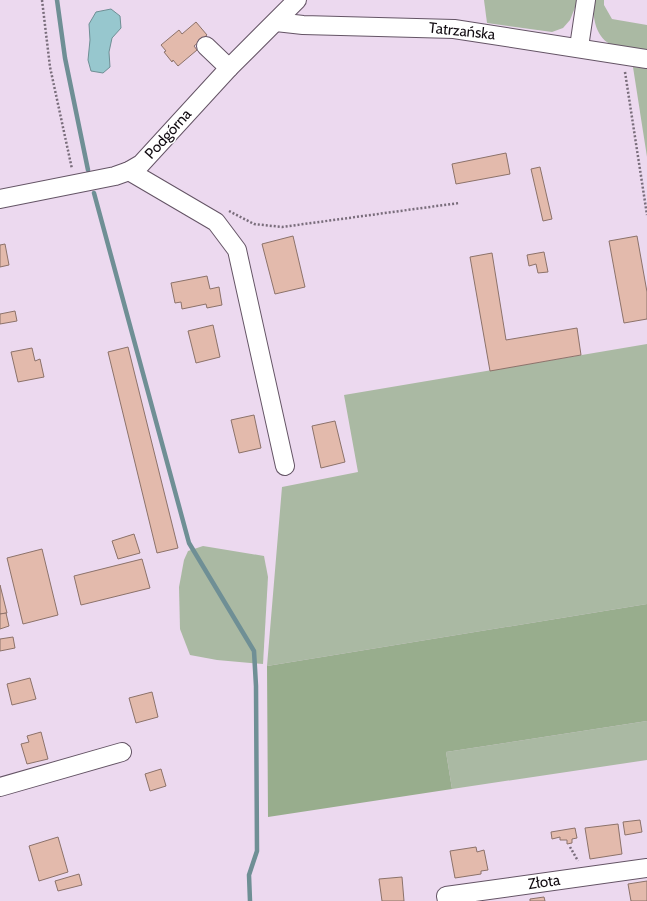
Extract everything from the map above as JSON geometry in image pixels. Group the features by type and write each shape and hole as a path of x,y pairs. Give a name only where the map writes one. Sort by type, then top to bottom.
{"street":[{"name":"Podgórna","path":"0,199 115,176 129,171 141,164 229,68 297,0"},
{"path":"579,47 586,0"},
{"name":"Tatrzańska","path":"276,22 303,25 454,28 647,59"},
{"path":"206,46 229,68"},
{"path":"129,171 216,222 237,250 285,466"},
{"path":"0,787 122,752"},
{"name":"Złota","path":"447,901 446,896 647,868"}],"path":[{"path":"42,0 50,67 75,184"},
{"path":"622,56 647,215"},
{"path":"227,210 254,224 282,227 459,202"}],"shaded area":[{"path":"484,0 578,0 570,20 563,28 552,32 487,23"},
{"path":"594,0 604,0 604,5 612,19 647,25 647,51 617,47 605,40 598,31 594,18"},
{"path":"111,9 120,16 121,28 112,38 109,52 110,67 103,73 91,71 88,60 90,40 89,24 96,12"},
{"path":"633,67 647,68 647,157"},
{"path":"647,344 647,604 267,666 282,487 358,472 344,395"},
{"path":"203,546 264,556 268,577 263,664 217,660 190,655 180,629 179,587 184,560 188,551"},
{"path":"647,604 647,721 446,752 452,789 268,817 267,666"},
{"path":"647,721 647,760 452,789 446,752"}],"building":[{"path":"196,22 207,35 194,46 197,50 178,66 173,60 172,62 164,52 166,51 161,45 179,30 182,34"},
{"path":"506,153 510,174 456,184 452,164"},
{"path":"540,167 552,219 543,221 531,169"},
{"path":"293,236 305,287 275,294 262,244"},
{"path":"637,236 647,292 647,319 624,323 609,241"},
{"path":"5,244 9,265 0,267 0,245"},
{"path":"544,252 548,272 538,273 536,264 529,266 527,255"},
{"path":"492,253 506,340 577,328 581,355 490,371 470,257"},
{"path":"207,276 210,289 219,287 222,305 207,308 206,304 182,309 181,302 175,303 171,283"},
{"path":"15,311 17,321 0,324 0,314"},
{"path":"213,325 220,357 196,363 188,331"},
{"path":"128,347 178,548 157,553 108,352"},
{"path":"32,348 35,361 40,359 44,377 18,382 11,352"},
{"path":"254,415 261,448 239,453 231,420"},
{"path":"335,421 345,462 321,468 312,426"},
{"path":"134,534 140,553 118,559 112,541"},
{"path":"42,549 58,615 23,624 7,558"},
{"path":"142,559 150,588 81,605 74,576"},
{"path":"0,585 7,613 0,614"},
{"path":"6,613 9,626 0,629 0,614"},
{"path":"13,637 15,648 0,651 0,639"},
{"path":"30,678 36,699 12,705 7,684"},
{"path":"152,692 158,717 136,723 129,698"},
{"path":"41,732 48,759 27,764 21,744 29,742 27,736"},
{"path":"161,769 166,786 150,791 145,774"},
{"path":"640,820 642,832 625,835 623,822"},
{"path":"618,824 622,854 590,859 585,828"},
{"path":"575,828 577,838 572,839 572,843 567,844 567,840 560,840 560,837 552,839 551,832"},
{"path":"58,837 68,872 39,881 29,846"},
{"path":"476,847 477,852 484,850 488,870 481,871 481,874 455,878 450,851"},
{"path":"79,874 82,885 58,891 55,881"},
{"path":"402,877 404,901 382,901 379,879"},
{"path":"647,881 647,901 631,901 628,884"},
{"path":"544,897 545,901 530,901 530,899"}],"waterway":[{"path":"57,0 65,58 88,170"},
{"path":"94,193 189,543 254,651 256,686 257,851 249,875 250,901"}]}
